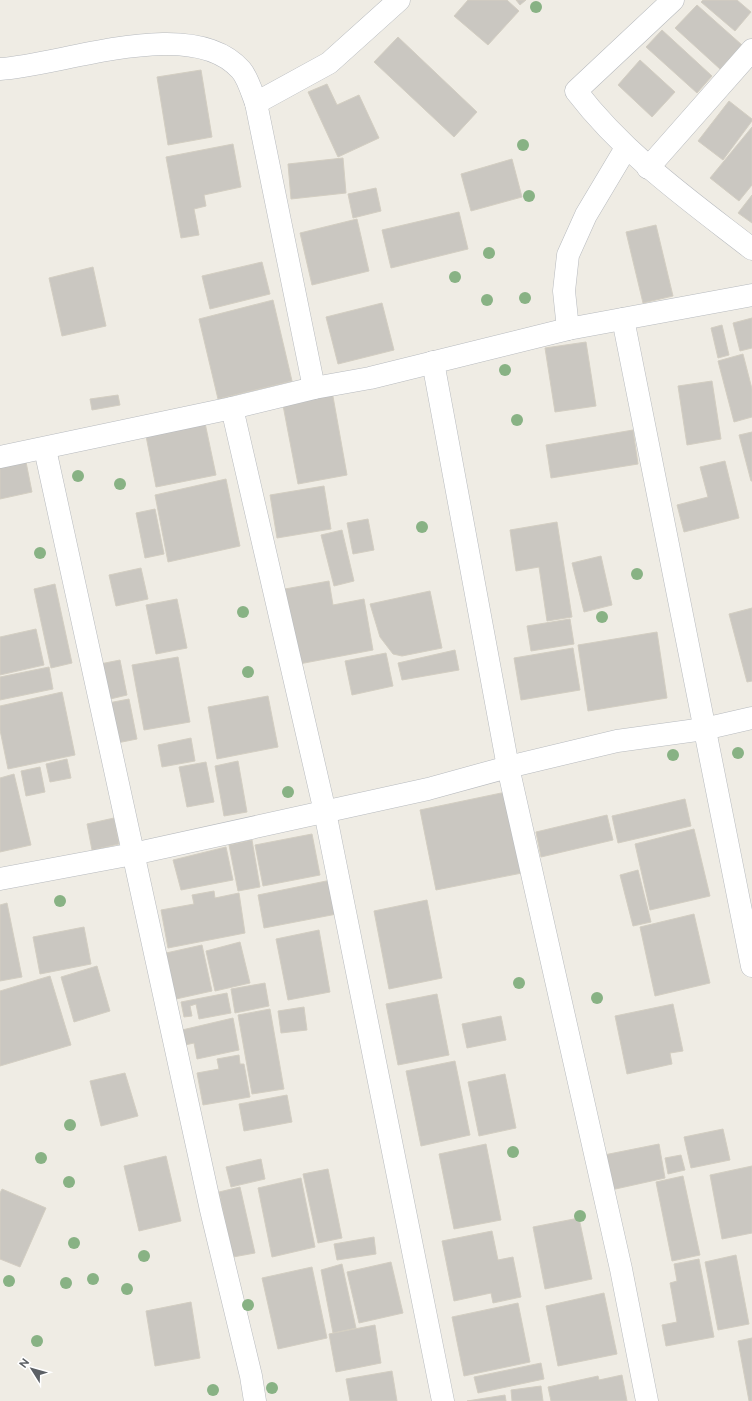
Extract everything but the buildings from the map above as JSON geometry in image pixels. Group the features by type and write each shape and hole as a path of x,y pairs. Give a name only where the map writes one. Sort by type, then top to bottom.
{"street":[{"path":"256,103 329,63 399,0"},
{"path":"673,0 576,91 594,115 648,168 752,249"},
{"path":"0,69 21,68 137,45 187,44 224,55 242,70 256,103 314,388"},
{"path":"648,168 752,50"},
{"path":"568,329 564,291 568,255 586,215 626,148"},
{"path":"0,457 232,408 314,388 370,378 568,329 752,295"},
{"path":"623,319 752,966"},
{"path":"433,362 508,767 621,1269 647,1401"},
{"path":"232,408 325,812 444,1401"},
{"path":"45,448 132,854 211,1210 252,1376 255,1401"},
{"path":"0,879 132,854 428,789 508,767 617,741 704,729 752,718"}]}
